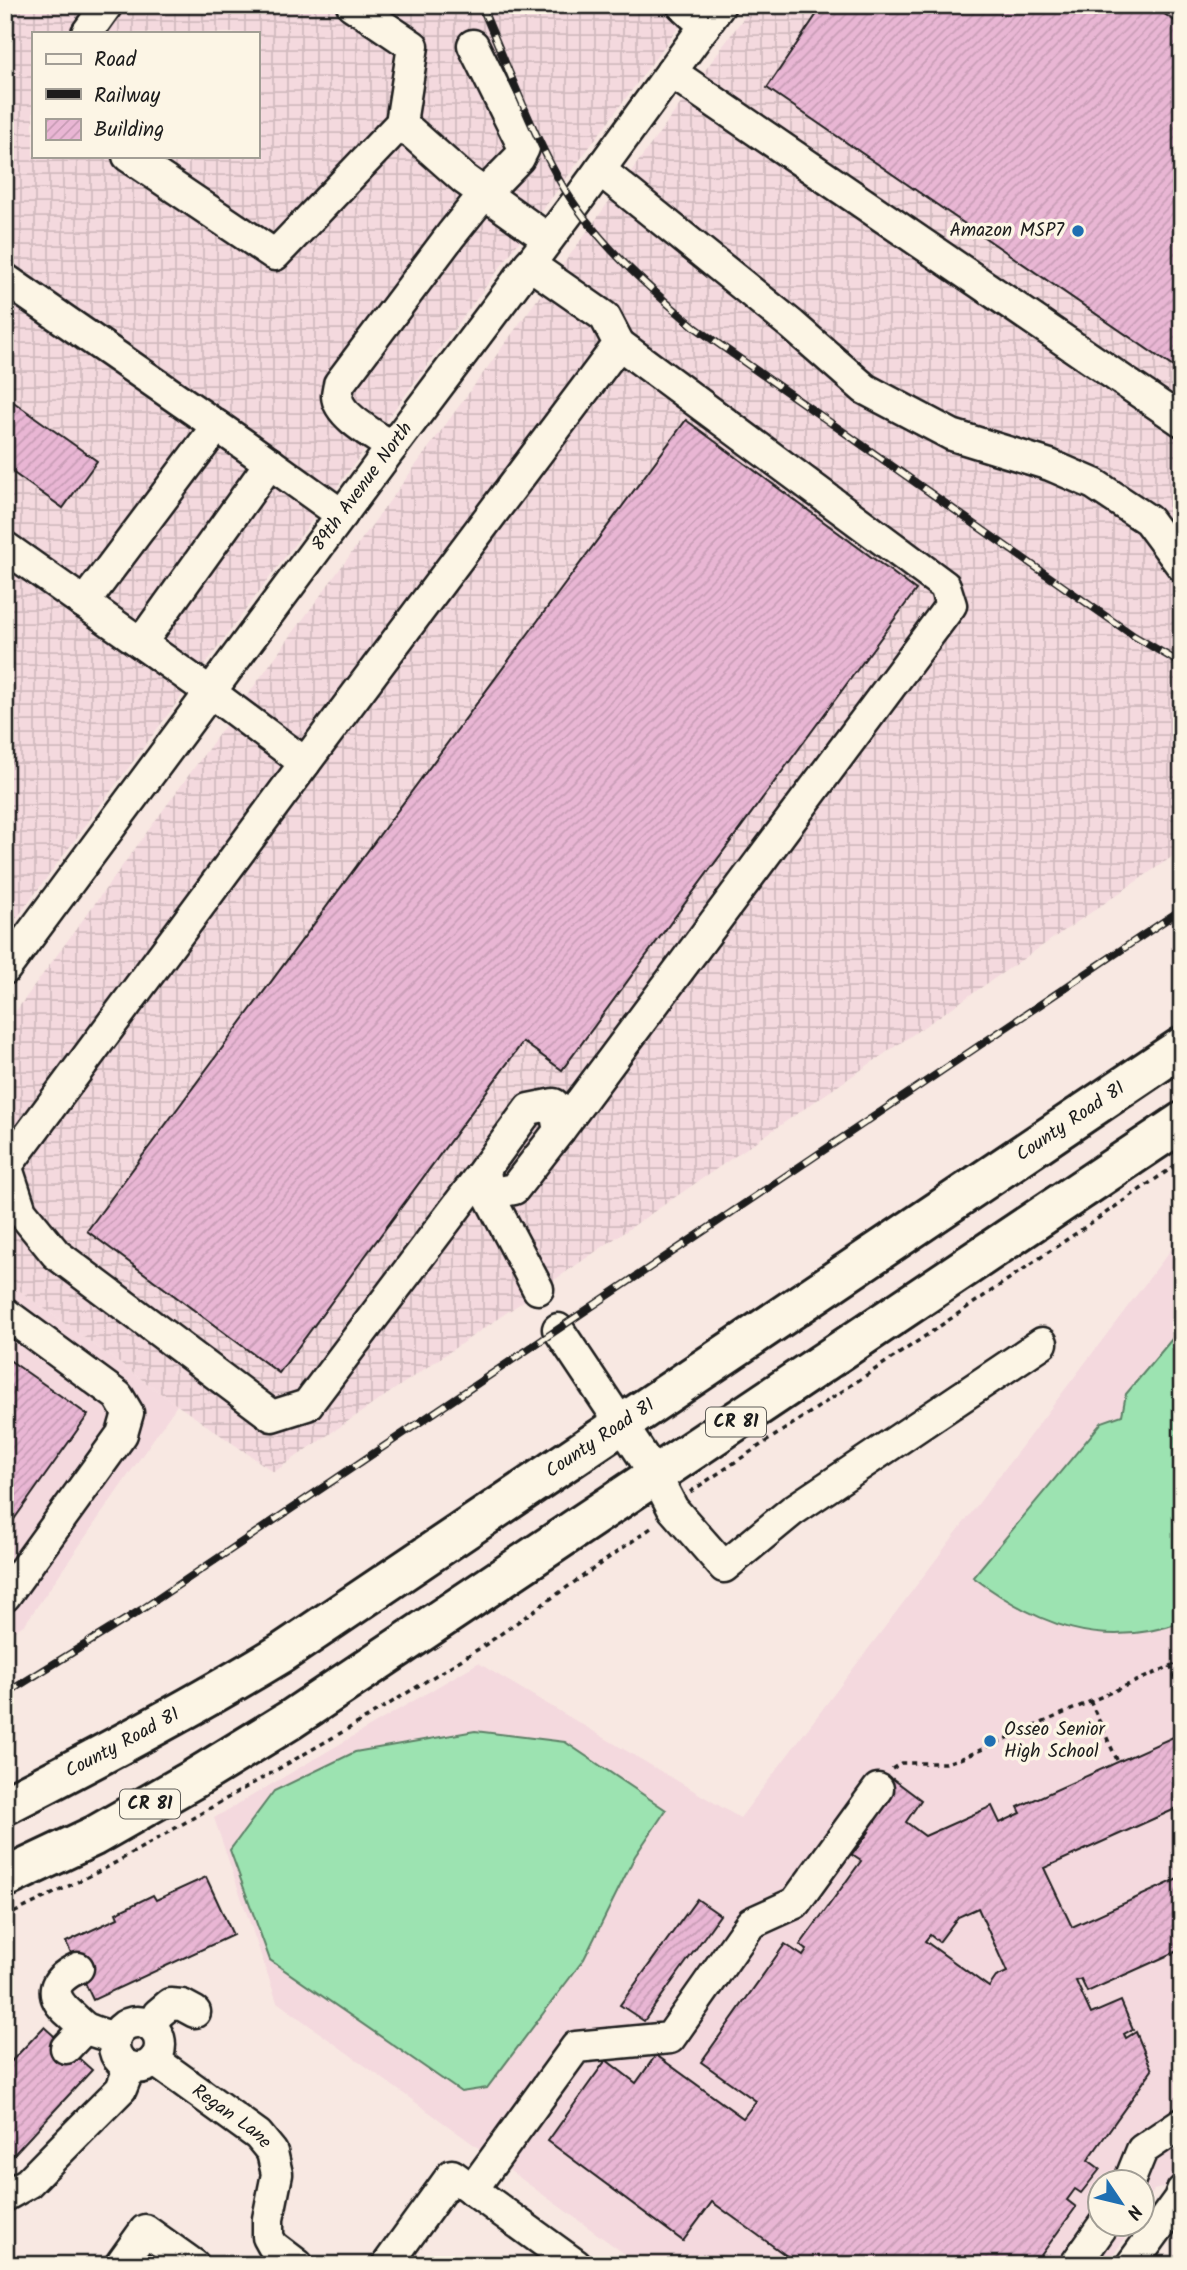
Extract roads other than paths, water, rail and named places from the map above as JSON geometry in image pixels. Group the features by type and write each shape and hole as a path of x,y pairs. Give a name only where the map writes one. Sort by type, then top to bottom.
{"highway":[{"name":"County Road 81","path":"5,1805 120,1745 282,1653 1182,1047"},
{"name":"CR 81","path":"5,1878 94,1836 192,1780 664,1492 1182,1122"}],"street":[{"path":"88,32 107,5"},
{"path":"131,158 275,254 401,123 413,46 352,5"},
{"path":"682,5 712,16"},
{"name":"89th Avenue North","path":"10,952 210,692 712,16"},
{"path":"392,447 349,417 340,406 337,396 339,384 484,194 519,158 524,148 473,45"},
{"path":"671,72 1182,421"},
{"path":"401,123 484,194 548,239"},
{"path":"600,170 792,325 865,389 953,435 1049,465 1094,484 1148,520 1182,566"},
{"path":"529,264 605,317 619,344 945,586 951,605 559,1131 554,1104 530,1109 486,1181 307,1405 272,1416 56,1254 21,1211 6,1163 619,344"},
{"path":"5,279 342,515"},
{"path":"84,603 217,426"},
{"path":"141,643 270,463"},
{"path":"5,547 210,692 305,763"},
{"path":"486,1181 538,1289"},
{"path":"5,1313 118,1396 128,1413 122,1434 5,1596"},
{"path":"558,1329 664,1492 724,1567 792,1511 1042,1343"},
{"path":"387,2265 462,2183 576,2047 670,2038 751,1923 795,1903 878,1789"},
{"path":"5,2196 28,2183 121,2089 142,2063 158,2052 160,2043 157,2034 143,2023 126,2024 115,2038 76,2038 55,1994 58,1983 66,1973 78,1968"},
{"path":"151,2027 158,2014 170,2004 182,2005 195,2012"},
{"name":"Regan Lane","path":"115,2038 116,2055 122,2062 142,2063 258,2134 272,2152 277,2174 268,2219 268,2237 273,2246 298,2256"},
{"path":"1135,2168 1142,2150 1182,2123"},
{"path":"462,2183 576,2265"},
{"path":"1131,2265 1182,2191"},
{"path":"120,2265 145,2230 194,2265"},
{"path":"1075,2265 1094,2238"}],"railway":[{"path":"481,5 527,114 558,178 571,200 602,240 638,277 696,328 1134,636 1182,664"},
{"path":"5,1694 141,1610 1182,909"}],"place":[{"name":"Amazon MSP7","path":"1078,231"},
{"name":"Osseo Senior High School","path":"990,1741"}]}
